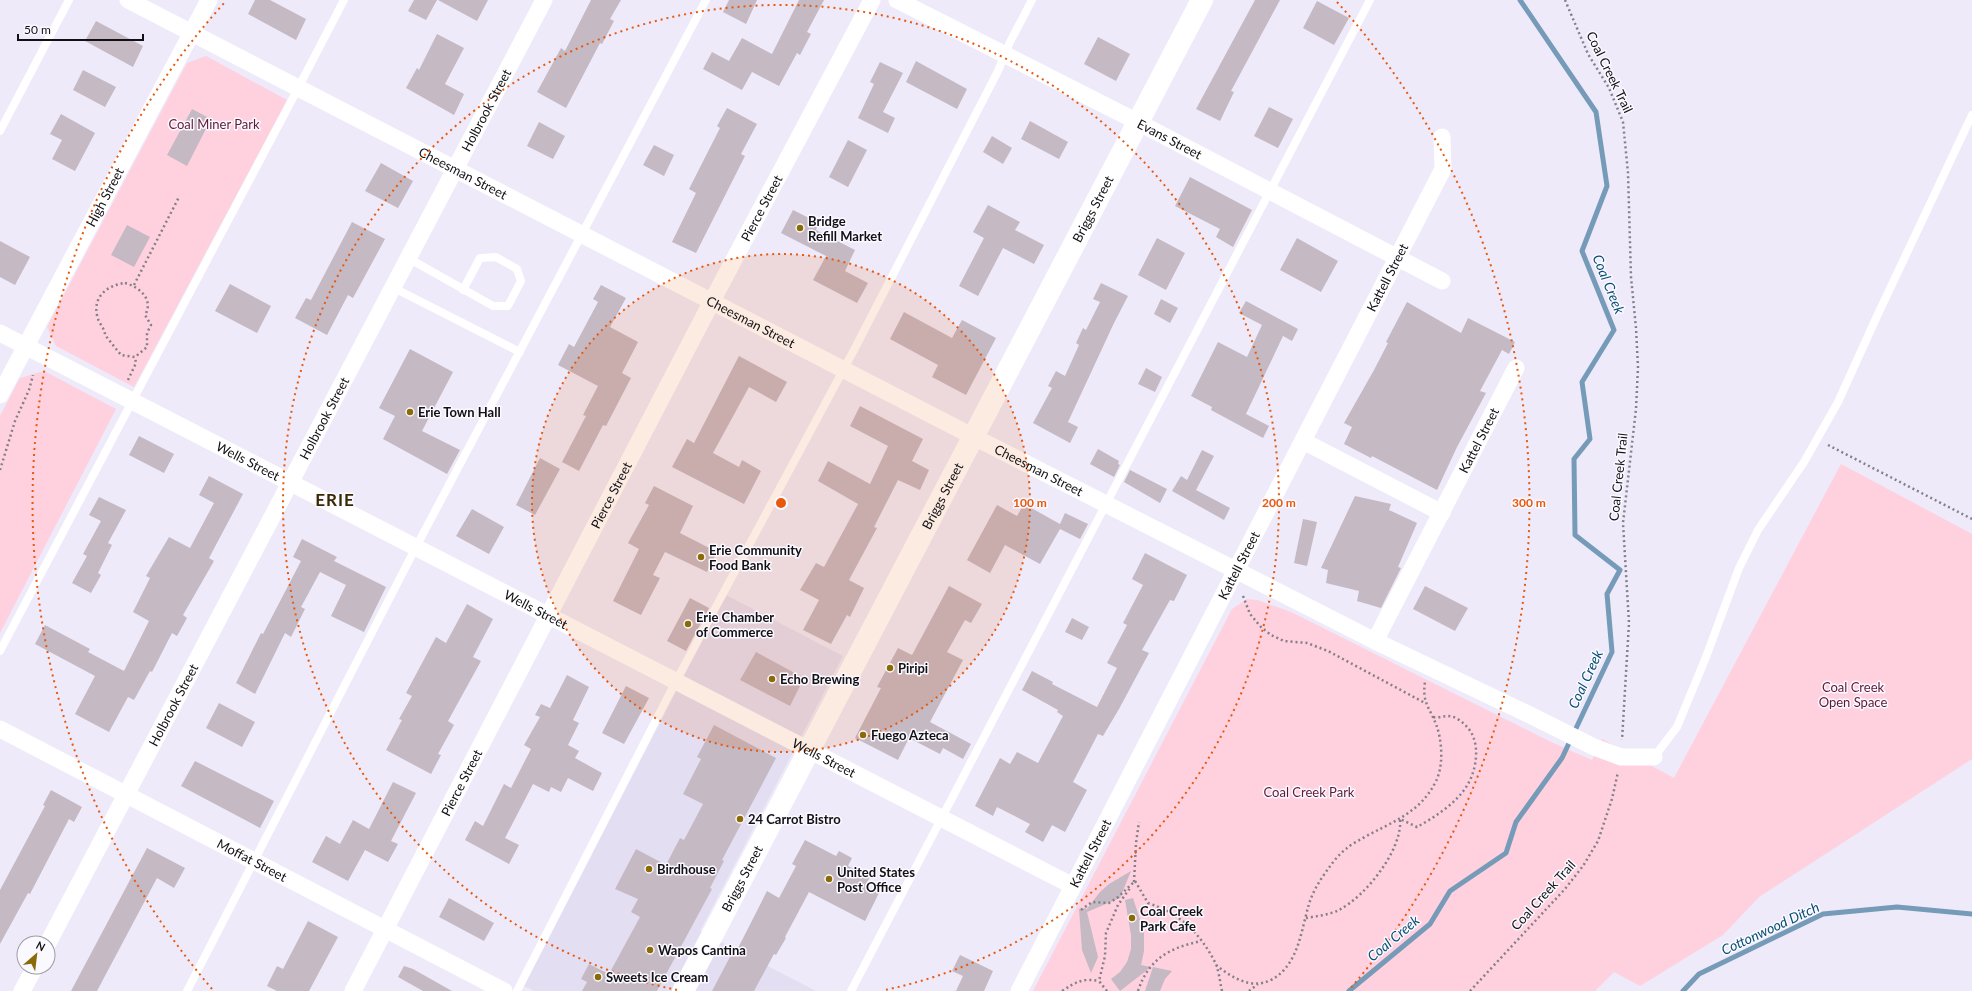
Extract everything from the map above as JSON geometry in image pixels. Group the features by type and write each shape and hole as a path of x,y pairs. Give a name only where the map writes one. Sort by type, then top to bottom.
{"street":[{"name":"Cheesman Street","path":"128,0 974,437 1375,641 1594,747 1622,757 1654,757"},
{"name":"High Street","path":"0,395 209,0"},
{"name":"Holbrook Street","path":"52,935 454,168 544,0"},
{"name":"Pierce Street","path":"352,991 712,302 872,0"},
{"name":"Evans Street","path":"897,0 1442,281"},
{"name":"Briggs Street","path":"683,991 1202,0"},
{"name":"Kattell Street","path":"1019,991 1443,170 1442,137"},
{"name":"Wells Street","path":"0,333 1073,886"},
{"name":"Kattel Street","path":"1375,641 1516,368"},
{"path":"1303,441 1442,513"},
{"name":"Moffat Street","path":"0,729 384,930 504,991"},
{"path":"22,991 31,975"}],"lane":[{"path":"0,131 69,0"},
{"path":"0,651 126,398 228,222 344,0"},
{"path":"187,991 416,547 583,235 706,0"},
{"path":"517,991 676,681 843,369 1032,0"},
{"path":"851,991 1268,192 1370,0"},
{"path":"1654,757 1677,727 1706,657 1739,568 1758,530 1804,462 1838,402 1887,293 1972,115"},
{"path":"408,258 463,290 493,306 508,306 521,281 517,269 496,257 480,258 463,290"},
{"path":"392,287 520,352"}],"path":[{"name":"Coal Creek Trail","path":"1470,991 1565,889 1583,866 1598,841 1612,799 1622,757 1629,623 1623,523 1636,408 1638,367 1631,276 1628,173 1623,122 1609,88 1588,54 1565,0"},
{"path":"134,285 180,197"},
{"path":"125,283 134,285 143,292 148,301 148,310 144,315 151,325 147,334 147,347 135,357 121,355 116,350 113,342 105,335 105,331 97,316 96,306 100,296 106,288 116,284 125,283"},
{"path":"126,398 136,363 135,357"},
{"path":"0,470 15,421 29,390 33,375"},
{"path":"1817,439 1972,519"},
{"path":"1243,596 1250,614 1261,627 1271,635 1284,641 1307,643 1328,651 1425,703"},
{"path":"1249,991 1258,984 1270,980 1281,973 1290,961 1298,946 1309,904 1317,887 1328,869 1346,848 1412,811 1426,797 1437,780 1441,762 1439,733 1425,703 1423,694 1427,666"},
{"path":"1400,819 1417,827 1433,818 1452,802 1468,784 1475,766 1475,737 1468,728 1460,720 1448,716 1432,717"},
{"path":"1306,918 1324,915 1339,910 1365,891 1378,874 1398,839 1401,828 1400,819"},
{"path":"1139,822 1136,843 1135,881 1148,903 1167,910 1183,920 1201,941 1216,965 1227,974 1245,983 1258,984"},
{"path":"1077,913 1092,902 1109,903 1117,898 1135,881"},
{"path":"1099,981 1105,956 1108,928 1116,914 1118,905 1135,881"},
{"path":"1138,991 1146,973 1162,956 1174,948 1201,941"},
{"path":"1216,965 1222,991"},
{"path":"1062,991 1075,982 1087,978 1099,981 1107,991"}],"shaded area":[{"path":"726,595 843,656 700,931 816,991 534,991 524,986"}],"green space":[{"name":"Coal Miner Park","path":"206,56 287,100 134,387 56,346 47,327 187,63"},
{"path":"44,371 116,409 0,633 0,416 20,378"},
{"path":"1841,464 1972,534 1972,759 1759,897 1723,935 1640,986 1614,972 1595,991 1033,991 1232,609 1247,599 1257,600 1291,612 1551,742 1592,760 1602,739 1674,778"}],"building":[{"path":"255,0 270,0 306,19 296,40 248,14"},
{"path":"414,0 437,0 426,20 408,11"},
{"path":"438,0 488,0 477,21"},
{"path":"591,0 621,0 610,19 614,21 602,44 600,43 566,108 537,92 561,48 565,51"},
{"path":"729,0 757,0 746,24 723,12"},
{"path":"799,0 824,0 807,32 811,34 800,55 797,53 779,86 752,72 742,90 703,69 712,52 729,61 742,38 772,54"},
{"path":"1255,0 1280,0 1231,91 1234,92 1220,121 1196,109"},
{"path":"1317,1 1349,18 1334,45 1303,28"},
{"path":"96,21 143,46 133,67 85,41"},
{"path":"437,34 464,48 445,84 464,94 454,115 406,88 417,68 419,70"},
{"path":"1098,37 1130,54 1116,81 1084,64"},
{"path":"916,61 967,89 957,109 906,82"},
{"path":"880,62 903,73 883,112 895,118 888,133 858,118 874,84 870,82"},
{"path":"83,70 116,87 105,107 73,90"},
{"path":"1269,107 1293,119 1278,148 1254,136"},
{"path":"727,108 757,124 741,154 745,156 696,253 672,242 696,193 689,189 720,128 717,126"},
{"path":"192,109 211,119 187,166 167,155"},
{"path":"61,114 95,133 75,171 52,159 62,140 50,134"},
{"path":"1030,121 1068,142 1059,159 1021,139"},
{"path":"539,122 565,136 553,159 527,146"},
{"path":"992,136 1012,148 1003,164 983,152"},
{"path":"848,140 867,150 848,187 829,177"},
{"path":"654,145 674,155 664,176 643,165"},
{"path":"381,163 413,181 398,208 365,191"},
{"path":"1190,177 1252,210 1233,247 1216,237 1220,229 1175,206"},
{"path":"988,205 1020,222 1015,230 1044,245 1034,264 1003,248 978,296 959,286 984,238 973,232"},
{"path":"793,210 819,223 816,230 855,250 845,271 868,283 857,303 813,280 826,256 781,233"},
{"path":"352,222 385,239 353,298 348,295 327,335 295,318 306,298 311,300"},
{"path":"127,225 150,237 134,267 111,255"},
{"path":"1157,238 1185,253 1166,290 1138,275"},
{"path":"1297,238 1338,261 1321,292 1280,270"},
{"path":"0,241 30,257 15,285 0,277"},
{"path":"1101,283 1128,296 1068,422 1078,427 1070,443 1033,423 1052,388 1048,386 1056,371 1065,376 1079,345 1076,343 1083,328 1086,330 1100,302 1093,299"},
{"path":"230,284 271,306 257,333 215,311"},
{"path":"601,285 626,298 610,327 638,342 622,373 631,378 606,426 603,425 579,471 562,462 586,416 583,415 598,386 558,365 569,344 574,347 598,302 593,299"},
{"path":"1161,299 1178,308 1170,323 1154,314"},
{"path":"1246,301 1298,329 1292,341 1283,336 1246,414 1269,426 1263,438 1211,410 1212,407 1191,396 1218,342 1247,357 1262,325 1239,313"},
{"path":"1407,302 1461,333 1468,318 1515,342 1509,354 1502,350 1480,391 1486,393 1457,447 1437,490 1372,456 1371,458 1344,444 1352,427 1344,423 1374,370 1388,343 1386,342"},
{"path":"904,312 952,338 962,320 996,338 966,395 932,377 938,365 890,339"},
{"name":"Erie Town Hall","path":"410,349 453,372 422,431 460,450 447,474 383,439 395,416 379,408"},
{"path":"739,356 787,382 776,402 749,387 713,453 739,467 742,460 761,471 744,504 672,467 687,439 694,443"},
{"path":"1146,368 1162,377 1155,392 1138,384"},
{"path":"860,406 923,439 912,461 929,470 920,490 898,480 874,527 877,528 849,580 864,588 850,617 847,615 831,644 803,630 819,600 800,590 816,563 824,567 858,504 818,481 828,461 870,484 888,446 850,426"},
{"path":"139,436 174,454 164,473 129,455"},
{"path":"1098,449 1119,461 1118,464 1120,465 1114,477 1090,464"},
{"path":"1202,450 1214,456 1196,490 1230,508 1224,520 1172,491 1181,476 1187,480"},
{"path":"540,458 560,469 535,515 516,505"},
{"path":"1130,470 1167,489 1160,503 1124,482"},
{"path":"209,476 243,494 209,558 214,561 183,615 187,618 177,636 172,633 152,672 150,671 134,700 128,697 109,732 75,714 95,676 35,644 45,625 90,649 88,652 124,671 149,621 133,612 150,578 146,576 169,537 190,548 214,503 199,495"},
{"path":"654,486 693,506 680,533 717,552 707,572 665,552 653,575 660,578 641,615 613,601 639,549 628,543 649,505 645,503"},
{"path":"1355,496 1391,504 1389,510 1417,523 1398,567 1401,568 1381,608 1357,601 1359,591 1326,583 1328,570 1321,568"},
{"path":"99,497 126,510 108,543 112,545 98,573 101,575 91,593 72,583 87,556 83,554 101,521 89,515"},
{"path":"1024,504 1060,524 1065,513 1088,524 1080,539 1060,529 1040,564 1005,545 990,573 967,560 997,505 1017,516"},
{"path":"472,509 504,527 489,554 456,536"},
{"path":"1303,519 1317,522 1307,566 1294,563"},
{"path":"302,539 337,557 334,561 386,587 364,632 331,616 346,585 320,572 301,607 305,609 291,637 285,633 255,694 236,683 261,633 263,634 301,561 293,557"},
{"path":"1145,553 1187,575 1174,601 1170,600 1142,650 1149,653 1119,709 1103,736 1098,734 1073,782 1087,790 1065,832 1052,825 1043,842 1025,832 1030,824 997,807 993,816 975,806 1000,758 1010,764 1017,752 1038,763 1063,716 1057,712 1058,710 1022,690 1032,671 1053,682 1052,684 1097,707 1117,668 1107,663 1127,625 1123,623 1143,585 1132,579"},
{"path":"949,586 982,604 971,623 965,620 947,652 963,660 930,722 971,744 963,759 943,748 940,754 909,738 898,760 855,738 881,688 877,687 898,648 912,655"},
{"path":"1425,586 1468,608 1455,631 1413,609"},
{"name":"Erie Chamber of Commerce","path":"690,598 709,608 686,651 667,641"},
{"path":"467,604 493,619 473,657 481,661 448,721 454,725 438,754 441,755 431,774 386,750 402,720 399,719 412,696 406,693 436,637 446,643"},
{"path":"1072,618 1089,627 1082,640 1065,632"},
{"name":"Echo Brewing","path":"756,652 804,678 790,706 740,680"},
{"path":"567,675 589,687 573,720 579,723 568,745 579,751 575,758 602,773 593,791 568,778 561,792 551,787 549,792 533,784 505,838 519,845 509,864 465,840 475,821 483,826 504,784 511,788 531,749 524,745 540,717 535,715 541,704 550,708"},
{"path":"626,686 649,698 624,744 602,733"},
{"path":"219,703 255,722 242,747 206,728"},
{"path":"714,725 776,758 722,860 724,861 710,888 712,889 657,991 582,991 587,982 581,979 589,964 609,974 640,917 631,912 638,899 615,889 636,849 666,865 680,838 684,840 703,804 683,794 701,759 697,757"},
{"path":"195,761 274,801 260,828 181,786"},
{"path":"393,782 416,793 391,841 398,844 388,862 365,850 348,881 312,862 326,836 340,844 353,820 369,829"},
{"path":"51,790 82,807 74,822 69,819 30,894 28,893 0,944 0,890 45,806 43,805"},
{"path":"805,840 836,856 839,851 852,858 848,866 870,877 865,886 879,893 865,921 809,892 785,937 786,938 776,955 774,954 754,991 712,991 732,953 735,954 767,891 779,898 796,866 792,864"},
{"path":"147,848 185,868 174,888 157,878 97,991 71,991"},
{"path":"1131,871 1120,898 1087,912 1098,957 1091,973 1082,950 1079,909 1086,908 1086,910 1100,892 1109,884"},
{"path":"449,898 494,923 484,941 439,917"},
{"path":"1133,898 1144,932 1144,951 1141,965 1151,967 1120,991 1111,979 1120,972 1127,962 1131,949 1131,935 1125,900"},
{"path":"308,921 338,937 309,991 277,991 267,986 277,966 283,969"},
{"path":"960,955 993,971 984,991 956,991 963,976 952,971"},
{"path":"404,966 413,969 452,991 423,991 398,977"},
{"path":"1153,967 1172,971 1165,979 1160,991 1145,991"}],"waterway":[{"name":"Coal Creek","path":"1349,991 1430,924 1450,891 1506,853 1516,822 1562,758 1612,652 1607,594 1620,570 1575,535 1574,459 1590,439 1582,382 1614,330 1582,251 1607,186 1596,112 1520,0"},
{"name":"Cottonwood Ditch","path":"1683,991 1699,974 1823,914 1897,907 1972,914"}],"place":[{"name":"Bridge Refill Market","path":"800,228"},
{"name":"Erie Town Hall","path":"410,412"},
{"name":"Erie Community Food Bank","path":"701,557"},
{"name":"Erie Chamber of Commerce","path":"688,624"},
{"name":"Piripi","path":"890,668"},
{"name":"Echo Brewing","path":"772,679"},
{"name":"Fuego Azteca","path":"863,735"},
{"name":"24 Carrot Bistro","path":"740,819"},
{"name":"Birdhouse","path":"649,869"},
{"name":"United States Post Office","path":"829,879"},
{"name":"Coal Creek Park Cafe","path":"1132,918"},
{"name":"Wapos Cantina","path":"650,950"},
{"name":"Sweets Ice Cream","path":"598,977"}],"district":[{"name":"ERIE","path":"335,499"}],"park label":[{"name":"Coal Creek Open Space","path":"1853,694"},
{"name":"Coal Creek Park","path":"1309,792"}]}
